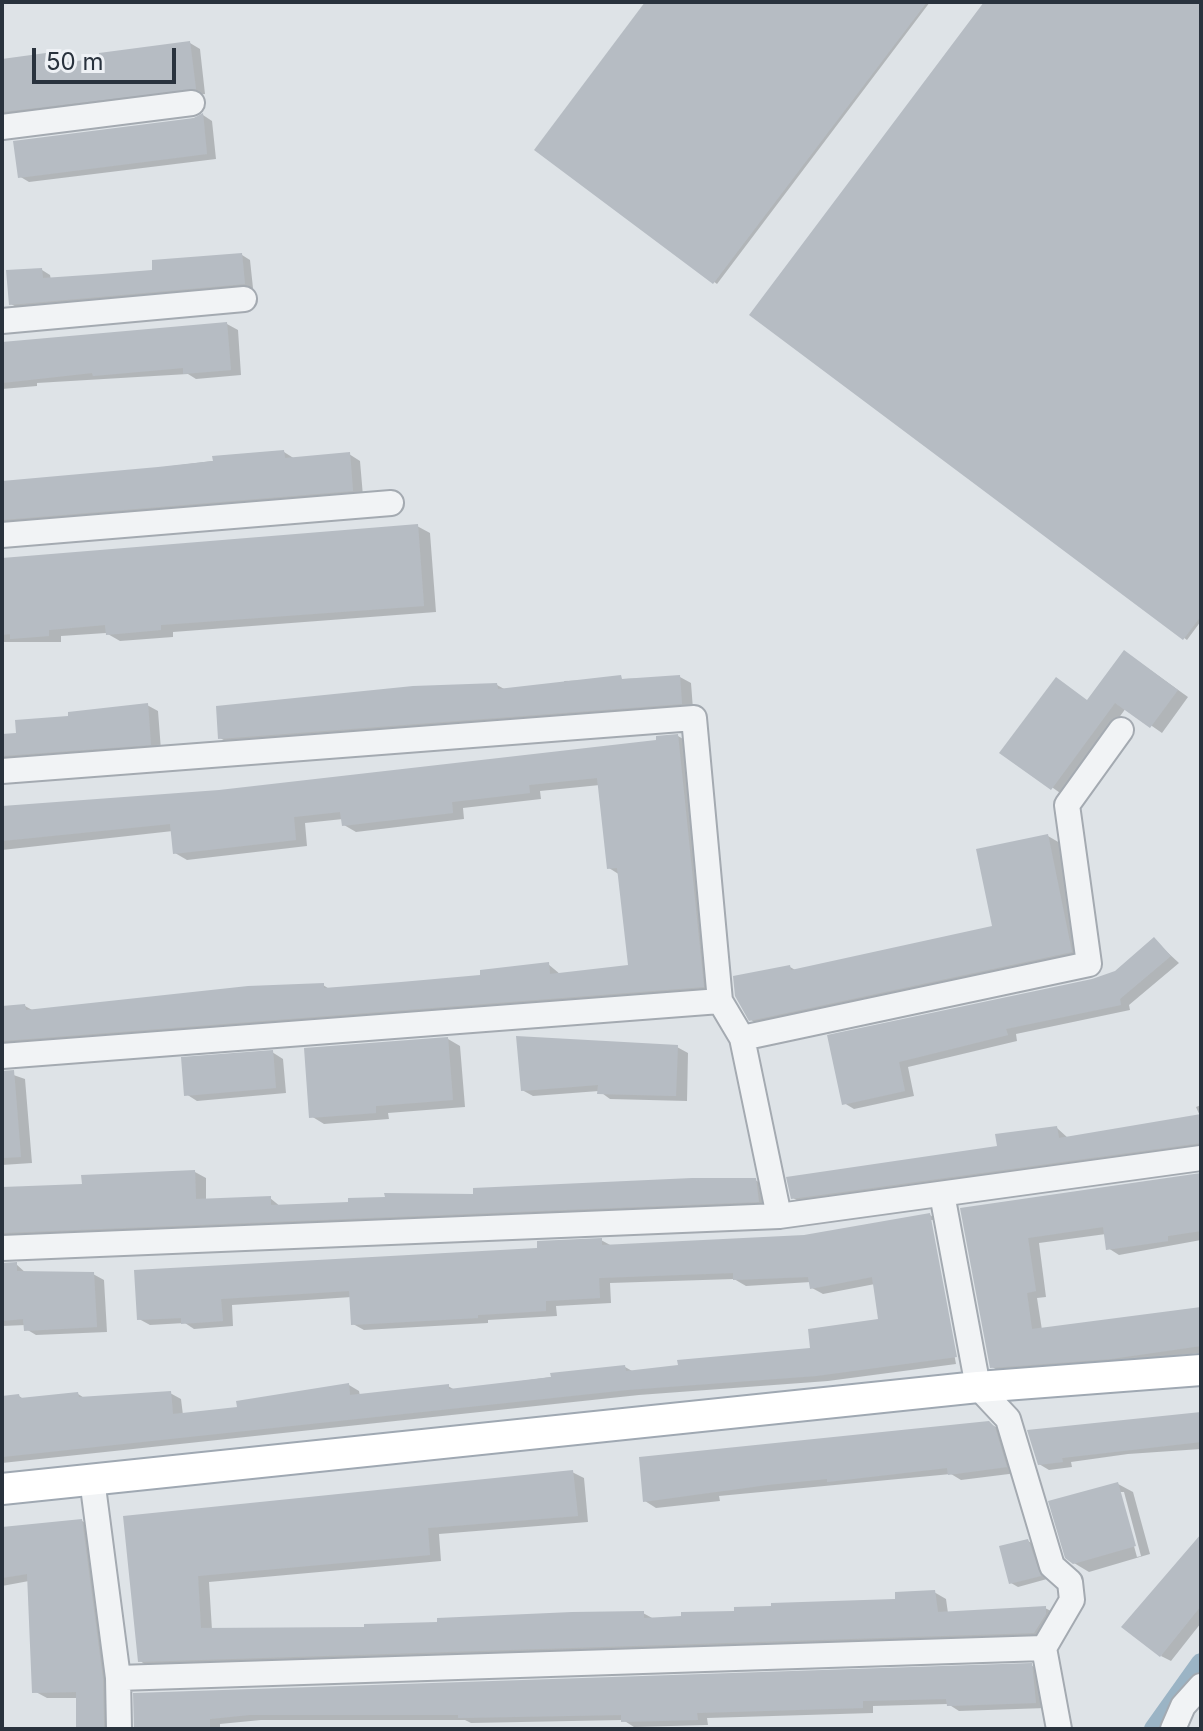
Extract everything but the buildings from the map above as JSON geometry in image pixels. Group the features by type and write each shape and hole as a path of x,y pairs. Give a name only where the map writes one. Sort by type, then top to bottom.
{"main road":[{"path":"2,1489 978,1387 1201,1370"}],"street":[{"path":"2,127 192,103"},
{"path":"2,321 244,299"},
{"path":"2,535 391,503"},
{"path":"2,771 694,718 720,1001 742,1038 779,1216"},
{"path":"742,1038 1089,964 1067,805 1121,730"},
{"path":"2,1056 720,1001"},
{"path":"2,1248 779,1216 1201,1158"},
{"path":"942,1194 978,1387 1008,1419 1052,1566 1070,1582 1072,1600 1044,1648 1059,1729"},
{"path":"92,1479 118,1678 119,1729"},
{"path":"118,1678 1044,1648"},
{"path":"1173,1729 1183,1706 1201,1686"}],"waterway":[{"path":"1154,1729 1201,1663"}]}
